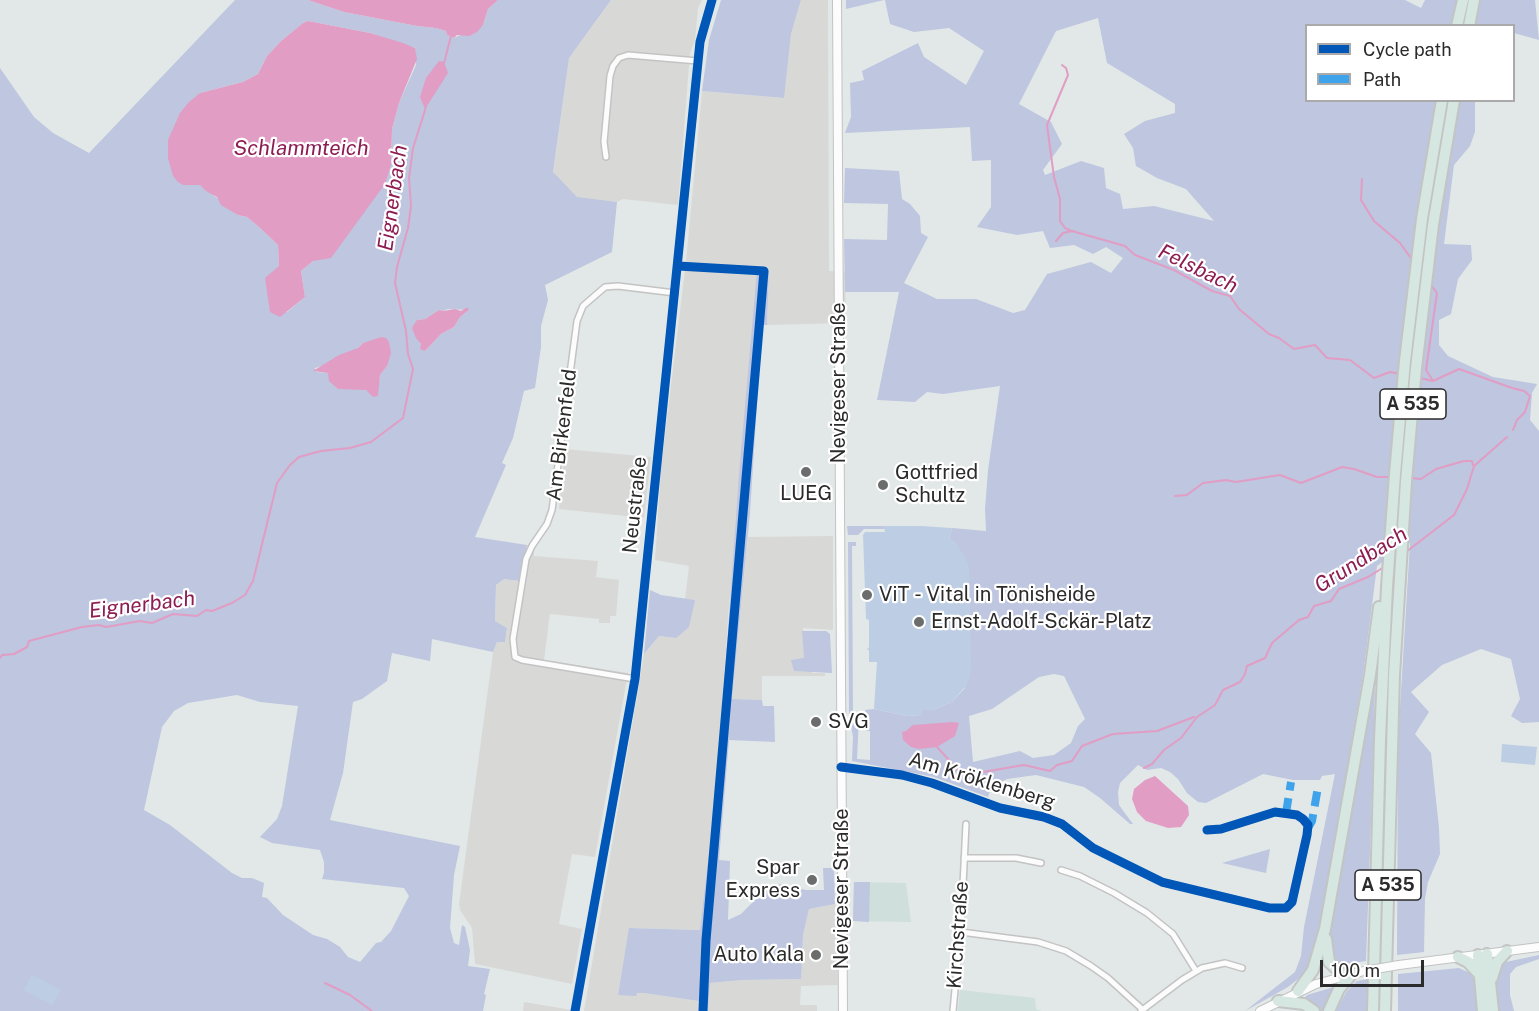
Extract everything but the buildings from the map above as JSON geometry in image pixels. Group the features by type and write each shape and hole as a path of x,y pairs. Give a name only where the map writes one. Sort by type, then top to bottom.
{"highway":[{"path":"1457,24 1463,0"},
{"path":"1469,24 1474,0"},
{"name":"A 535","path":"1373,1011 1388,675 1416,368 1433,225 1442,102"},
{"name":"A 535","path":"1385,1011 1388,569 1405,361 1422,219 1441,133 1453,102"},
{"path":"1298,991 1313,970 1325,929 1370,675 1381,586 1388,569"},
{"path":"1325,929 1329,962 1348,975 1335,995 1329,1011"},
{"path":"1490,984 1497,962 1507,951"},
{"path":"1482,954 1480,975 1484,1011"},
{"path":"1482,954 1490,984 1493,1011"},
{"path":"1386,956 1392,975 1392,1011"},
{"path":"1458,957 1480,975"},
{"path":"1278,1001 1304,1004 1314,1011"}],"main road":[{"name":"Nevigeser Straße","path":"837,0 843,1011"},
{"path":"1260,1011 1298,991 1364,971 1539,947"}],"street":[{"name":"Neustraße","path":"575,1011 635,679 698,61 701,36 712,0"},
{"path":"606,157 604,142 610,76 619,58 628,55 698,61"},
{"name":"Am Birkenfeld","path":"635,679 522,660 515,657 513,639 526,559 548,524 552,510 577,321 583,306 605,287 618,286 675,293"},
{"name":"Am Kröklenberg","path":"841,766 886,772 932,783 1000,808 1053,820 1062,824 1093,848 1162,882 1270,908 1286,908 1292,902 1307,836 1308,825 1303,819 1297,815 1275,812 1221,829 1207,830"},
{"name":"Kirchstraße","path":"952,1011 960,932 966,824"},
{"name":"Kirchstraße","path":"964,858 1016,858 1041,863"},
{"path":"1061,870 1080,876 1114,893 1147,913 1173,934 1196,971"},
{"path":"960,932 1038,942 1066,951 1108,978 1141,1010 1196,971 1225,963 1242,968"}],"shaded area":[{"path":"235,0 308,0 344,12 436,28 446,31 447,35 454,38 483,25 488,9 498,0 611,0 569,58 553,172 577,197 617,202 612,252 545,285 548,300 541,326 541,347 535,388 524,391 513,438 502,463 506,465 475,537 527,545 519,581 504,579 496,585 495,621 507,628 505,642 497,642 493,652 432,639 430,661 392,653 387,681 362,699 353,702 343,773 330,820 460,846 454,875 450,928 454,943 459,945 462,925 465,927 470,950 468,966 490,969 484,994 486,995 483,1011 0,1011 0,68 34,117 53,133 89,153","holes":["308,21 370,33 415,48 416,65 399,103 392,129 391,165 313,261 301,271 305,297 287,312 269,307 279,266 278,245 247,217 238,215 200,184 183,185 200,93 243,82 258,74 267,56","448,309 469,310 460,317 454,327 441,334 425,351 419,341 417,320 425,319 439,310","363,343 387,366 380,375 378,389 338,389 328,373 316,372 315,368 326,365","237,695 260,702 298,706 282,806 277,819 260,837 272,843 320,850 324,862 322,879 404,888 409,896 391,931 381,942 376,943 360,962 348,957 340,947 327,939 313,935 283,915 267,898 262,897 264,883 232,873 170,825 144,810 162,727 174,711 188,703"]},
{"path":"611,0 702,0 698,8 695,41 690,53 678,205 623,199 617,202 576,198 553,173 569,58"},
{"path":"721,0 801,0 791,34 784,98 702,91 709,40"},
{"path":"801,0 828,0 829,271 845,272 846,323 767,325 769,270 729,604 718,771 700,930 630,928 618,994 644,993 700,1001 699,1011 584,1011 644,654 659,636 676,638 695,600 685,599 689,566 655,560 661,467 686,262 702,91 783,98 791,34"},
{"path":"846,0 884,0 846,9"},
{"path":"885,0 1405,0 1421,8 1425,0 1535,0 1539,40 1515,33 1515,24 1305,24 1305,102 1475,102 1475,132 1470,146 1454,165 1444,244 1471,245 1472,260 1458,279 1451,314 1439,320 1439,345 1448,356 1493,377 1537,384 1532,393 1530,420 1539,431 1539,722 1522,723 1511,716 1520,699 1511,659 1481,649 1442,665 1411,692 1429,712 1415,734 1431,753 1439,828 1440,854 1428,882 1425,899 1424,952 1397,955 1398,741 1410,543 1377,566 1363,675 1312,959 1302,976 1288,987 1245,1011 1295,972 1301,956 1304,927 1335,774 1322,776 1320,780 1293,780 1263,774 1206,803 1198,802 1187,793 1178,779 1170,772 1161,768 1147,770 1138,765 1120,783 1118,792 1119,805 1133,824 1130,824 1084,787 1036,775 1007,779 991,787 988,797 934,777 852,761 853,737 849,714 848,542 856,542 856,546 852,546 853,717 859,717 857,759 870,760 870,731 866,731 865,710 874,709 907,716 922,715 921,710 933,710 952,702 965,688 956,544 949,539 952,528 986,531 988,470 1000,386 943,394 927,392 915,402 877,400 899,292 845,292 844,239 887,240 888,204 844,203 845,168 899,171 902,199 910,204 920,216 921,233 928,237 904,283 937,299 976,299 1013,313 1025,310 1047,274 1091,262 1111,273 1123,258 1106,247 1093,254 1074,245 1050,248 1043,231 1017,235 977,227 991,207 991,160 972,161 970,127 845,133 851,117 850,83 864,80 862,71 918,43 924,57 966,85 984,51 949,28 914,32 890,24","holes":["1098,18 1107,63 1175,104 1175,113 1145,121 1124,134 1133,148 1136,166 1157,178 1186,189 1214,221 1154,206 1123,209 1120,194 1106,188 1104,168 1081,161 1045,175 1043,170 1062,144 1051,122 1019,104 1056,31","1054,674 1064,676 1085,719 1078,726 1071,743 1054,755 1033,758 1020,751 973,762 969,716 992,709 1039,677"]},
{"path":"757,270 769,271 767,325 762,325 750,513 732,699 762,700 763,706 774,706 775,742 729,740 719,860 730,861 728,920 741,914 762,893 780,884 806,890 824,890 823,868 834,868 835,904 809,909 803,935 801,979 710,983 708,1011 699,1011 699,1001 644,993 637,993 636,996 618,995 629,928 700,930 718,771 739,474"},
{"path":"565,449 651,457 644,518 559,509"},
{"path":"847,526 884,526 885,529 864,529 858,535 848,535"},
{"name":"Ernst-Adolf-Sckär-Platz","path":"884,526 952,528 949,539 964,555 969,567 971,667 969,679 952,702 933,710 922,710 922,715 907,716 874,709 877,662 869,662 869,650 867,650 869,620 866,619 863,535 865,532 885,532"},
{"path":"833,536 833,630 803,628 804,659 792,660 813,673 825,673 825,676 762,676 762,700 732,699 748,537"},
{"path":"527,545 534,546 534,556 598,561 596,577 619,580 616,616 610,616 610,623 599,623 599,619 550,614 544,660 628,673 595,857 572,854 559,924 582,929 572,984 475,964 472,928 460,910 459,904 493,652 497,642 505,642 507,628 495,621 496,585 504,579 519,581"},
{"path":"650,590 661,595 695,600 689,627 676,638 659,636 644,654"},
{"path":"802,631 826,631 830,634 832,673 794,671 791,660 804,658"},
{"path":"1373,680 1375,680 1374,740 1366,961 1340,965 1331,951 1330,932"},
{"path":"1502,744 1537,747 1535,765 1501,762"},
{"path":"1270,849 1266,873 1222,863"},
{"path":"854,882 906,883 911,922 853,921"},
{"path":"854,882 870,882 869,922 853,921"},
{"path":"835,904 838,985 801,986 800,1005 817,1005 817,1011 708,1011 710,983 800,979 803,935 809,909"},
{"path":"1539,955 1539,959 1516,967 1510,974 1510,995 1514,1011 1498,1011 1496,972 1501,963"},
{"path":"1459,968 1470,973 1476,983 1477,1011 1398,1011 1398,974"},
{"path":"32,975 61,990 52,1005 24,990"},
{"path":"1368,979 1367,1011 1336,1011 1346,992 1357,981"},
{"path":"1337,986 1326,1011 1320,1011 1314,1004 1304,999 1307,995"},
{"path":"960,990 1035,998 1036,1009 1041,1011 958,1011"},
{"path":"524,1002 578,1011 523,1011"}],"water":[{"path":"308,0 498,0 488,9 483,25 477,32 469,36 457,35 454,38 447,35 446,31 436,28 344,12"},
{"name":"Schlammteich","path":"308,21 370,33 403,43 415,48 417,59 399,103 392,129 391,165 385,184 331,258 313,261 301,271 305,297 280,317 270,312 265,278 279,266 278,245 247,217 238,215 221,205 217,197 200,185 183,185 178,182 173,176 168,158 168,140 180,113 189,102 200,93 243,82 258,74 267,56 281,41"},
{"path":"439,61 444,62 448,73 425,109 420,97 426,78"},
{"path":"466,308 469,310 460,317 454,327 441,334 425,351 420,349 421,344 412,328 417,320 425,319 439,310 461,311"},
{"path":"381,337 386,338 389,342 391,353 387,366 380,375 378,396 373,397 366,390 338,389 329,381 328,373 313,371 339,355 358,348 363,343"},
{"path":"959,723 955,736 937,747 919,749 911,747 903,740 902,732 913,725"},
{"path":"1155,776 1188,806 1189,815 1181,827 1168,828 1146,821 1137,812 1132,799 1134,789 1145,780"}],"waterway":[{"name":"Eignerbach","path":"444,63 451,36"},
{"name":"Felsbach","path":"1062,65 1066,68 1068,75 1047,125 1054,177 1060,199 1060,221 1065,228 1071,231"},
{"name":"Eignerbach","path":"0,658 2,655 14,654 27,647 29,641 82,627 99,625 106,627 140,621 152,623 173,614 197,616 206,610 212,611 232,603 245,595 253,581 277,483 290,465 299,457 371,442 403,418 413,369 408,354 406,331 395,283 411,206 409,178 413,148 426,107"},
{"path":"1362,179 1361,200 1374,221 1400,243 1413,261"},
{"name":"Felsbach","path":"1056,241 1063,233 1072,231 1125,246 1135,255 1174,270 1212,291 1230,296 1239,309 1269,334 1294,349 1315,345 1327,358 1350,360 1374,378 1390,372 1400,374"},
{"path":"1431,285 1437,293 1426,370 1432,379"},
{"name":"Felsbach","path":"1420,378 1433,381 1459,369 1524,391 1530,396 1525,412 1517,420 1513,430"},
{"name":"Grundbach","path":"1406,552 1454,515 1467,489 1474,466 1507,437"},
{"path":"1410,478 1421,479 1436,469 1464,461 1472,461 1473,465"},
{"path":"1175,496 1187,495 1203,483 1226,480 1236,482 1280,475 1301,483 1342,467 1377,477 1393,477"},
{"name":"Grundbach","path":"1144,768 1152,764 1164,750 1181,738 1197,717 1215,705 1223,690 1240,682 1247,666 1265,658 1272,643 1299,620 1308,617 1314,606 1331,601 1339,589 1368,577 1384,567"},
{"path":"937,747 959,771 983,772 1024,765 1050,771 1057,765 1072,761 1082,746 1113,734 1157,731 1194,717"},
{"path":"325,983 350,995 372,1011"}],"marked path":[{"path":"1286,813 1291,782"},
{"path":"1308,828 1312,821 1318,787"}],"cycle path":[{"path":"575,1011 635,679 700,42 712,0"},
{"path":"678,266 764,271 706,940 703,1011"},
{"path":"841,767 902,775 932,783 1000,808 1044,817 1062,824 1093,848 1162,882 1270,908 1286,908 1292,902 1307,835 1308,825 1303,819 1297,815 1275,812 1221,829 1207,830"}],"place":[{"name":"LUEG","path":"806,472"},
{"name":"Gottfried Schultz","path":"883,485"},
{"name":"ViT - Vital in Tönisheide","path":"867,595"},
{"name":"Ernst-Adolf-Sckär-Platz","path":"919,622"},
{"name":"SVG","path":"816,722"},
{"name":"Spar Express","path":"812,880"},
{"name":"Auto Kala","path":"816,955"}]}
